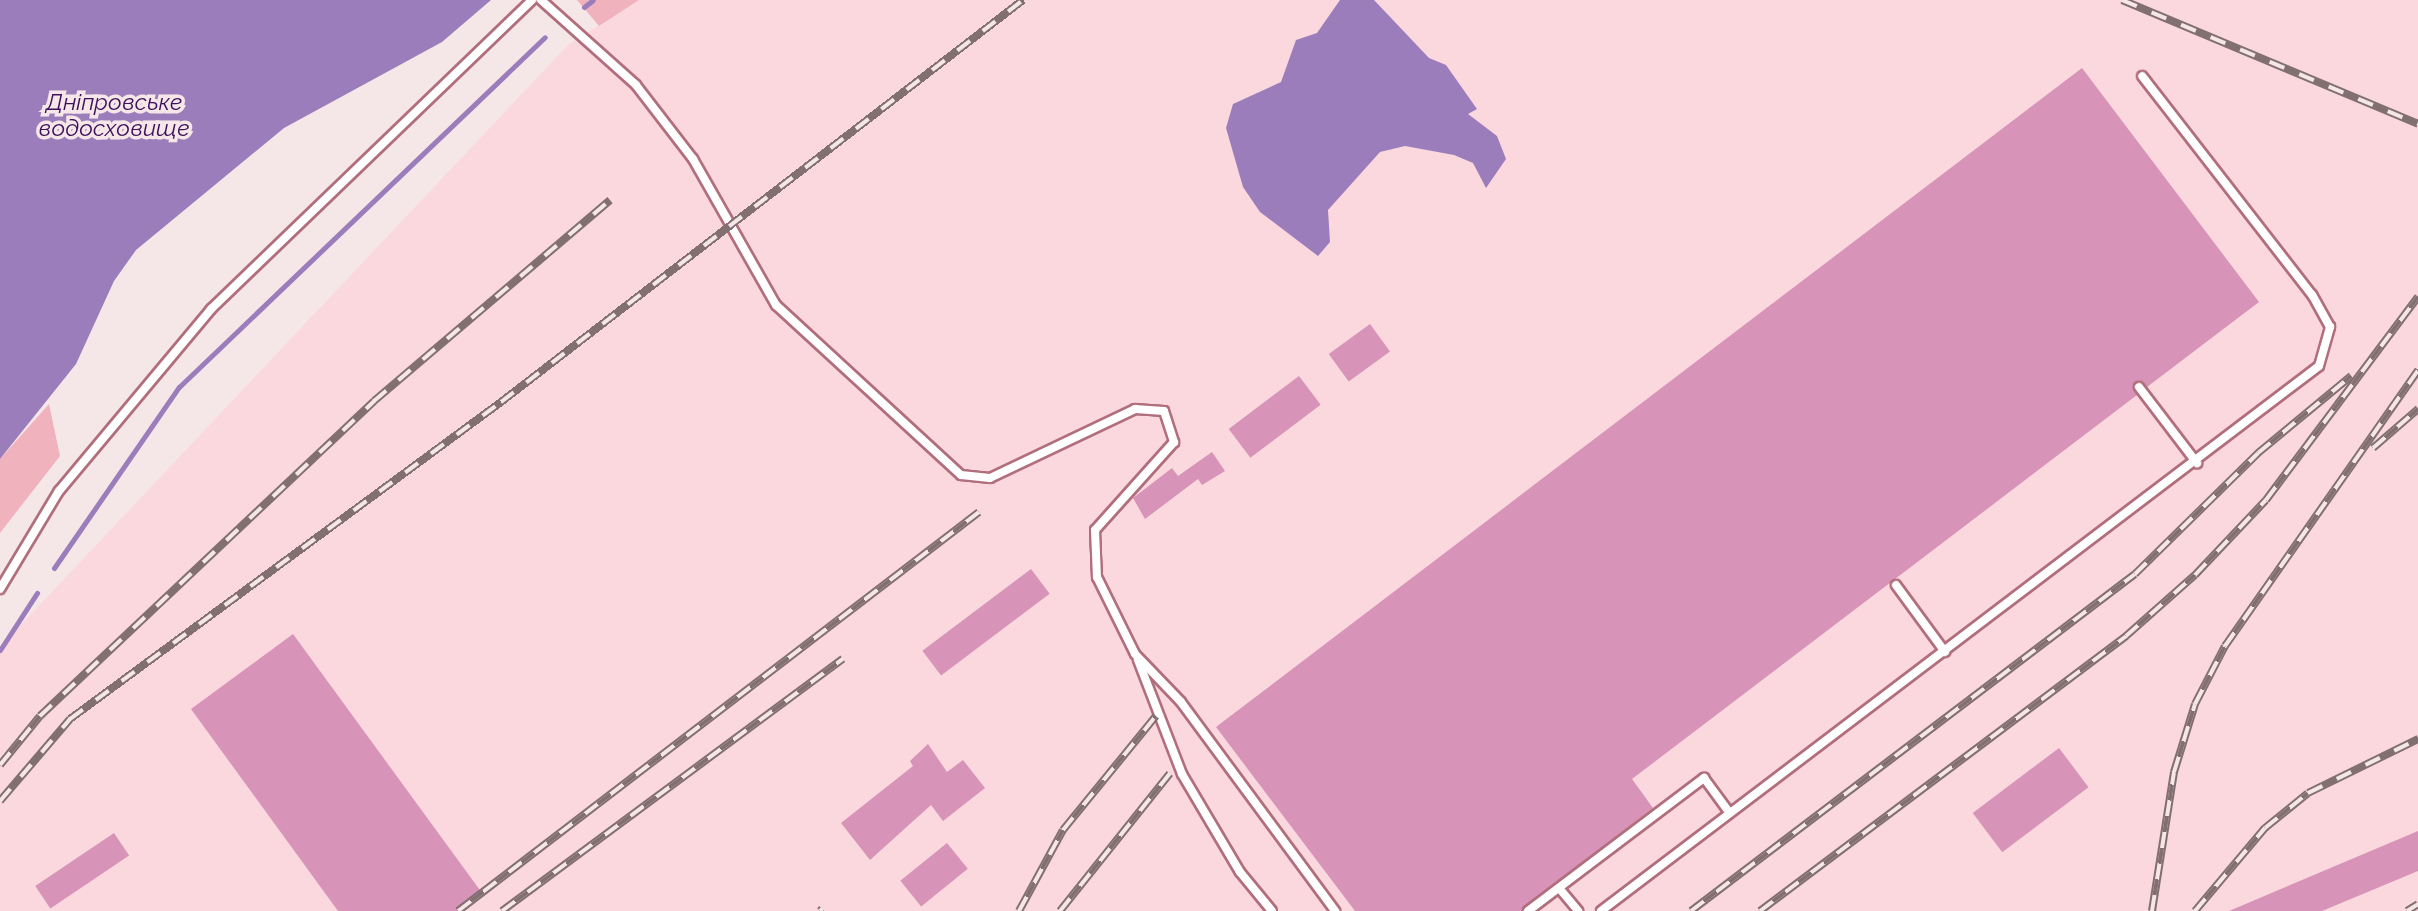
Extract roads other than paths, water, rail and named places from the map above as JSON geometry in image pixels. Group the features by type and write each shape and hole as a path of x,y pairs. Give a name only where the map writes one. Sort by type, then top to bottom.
{"lane":[{"path":"0,589 59,491 211,309 532,0"},
{"path":"541,0 636,85 693,159 776,305 961,475 990,478 1135,409 1164,411 1174,442 1168,454 1114,502 1096,530 1092,552 1097,577 1135,654 1182,774 1272,911"},
{"path":"1601,911 1729,812 2197,463 2319,366 2330,327 2142,76"},
{"path":"2139,387 2197,463"},
{"path":"1896,585 1945,652"},
{"path":"1135,654 1181,702 1335,911"},
{"path":"1528,911 1704,778 1729,812"},
{"path":"1559,888 1578,911"}],"water":[{"name":"Дніпровське водосховище","path":"0,0 491,0 442,42 284,128 136,250 114,281 76,364 0,459"},
{"path":"1340,0 1374,0 1429,58 1446,65 1477,109 1468,114 1497,136 1506,159 1486,188 1473,163 1454,155 1405,146 1380,152 1328,210 1330,242 1318,256 1260,212 1243,187 1226,128 1233,104 1281,82 1296,40 1317,33"}],"waterway":[{"path":"584,7 593,0"},
{"path":"54,568 179,387 545,37"},
{"path":"0,650 37,593"}],"railway":[{"path":"0,801 70,719 501,402 1023,0"},
{"path":"2122,0 2418,124"},
{"path":"0,765 40,716 374,401 610,200"},
{"path":"1760,911 2126,636 2195,575 2266,500 2418,297"},
{"path":"2152,911 2174,772 2195,704 2225,646 2418,370"},
{"path":"1691,911 2135,574 2258,453 2351,376"},
{"path":"2373,448 2418,409"},
{"path":"458,911 979,512"},
{"path":"502,911 843,659"},
{"path":"1019,911 1063,830 1156,716"},
{"path":"2195,911 2265,828 2308,793 2418,739"},
{"path":"1060,911 1170,773"},
{"path":"2407,911 2418,904"}]}
